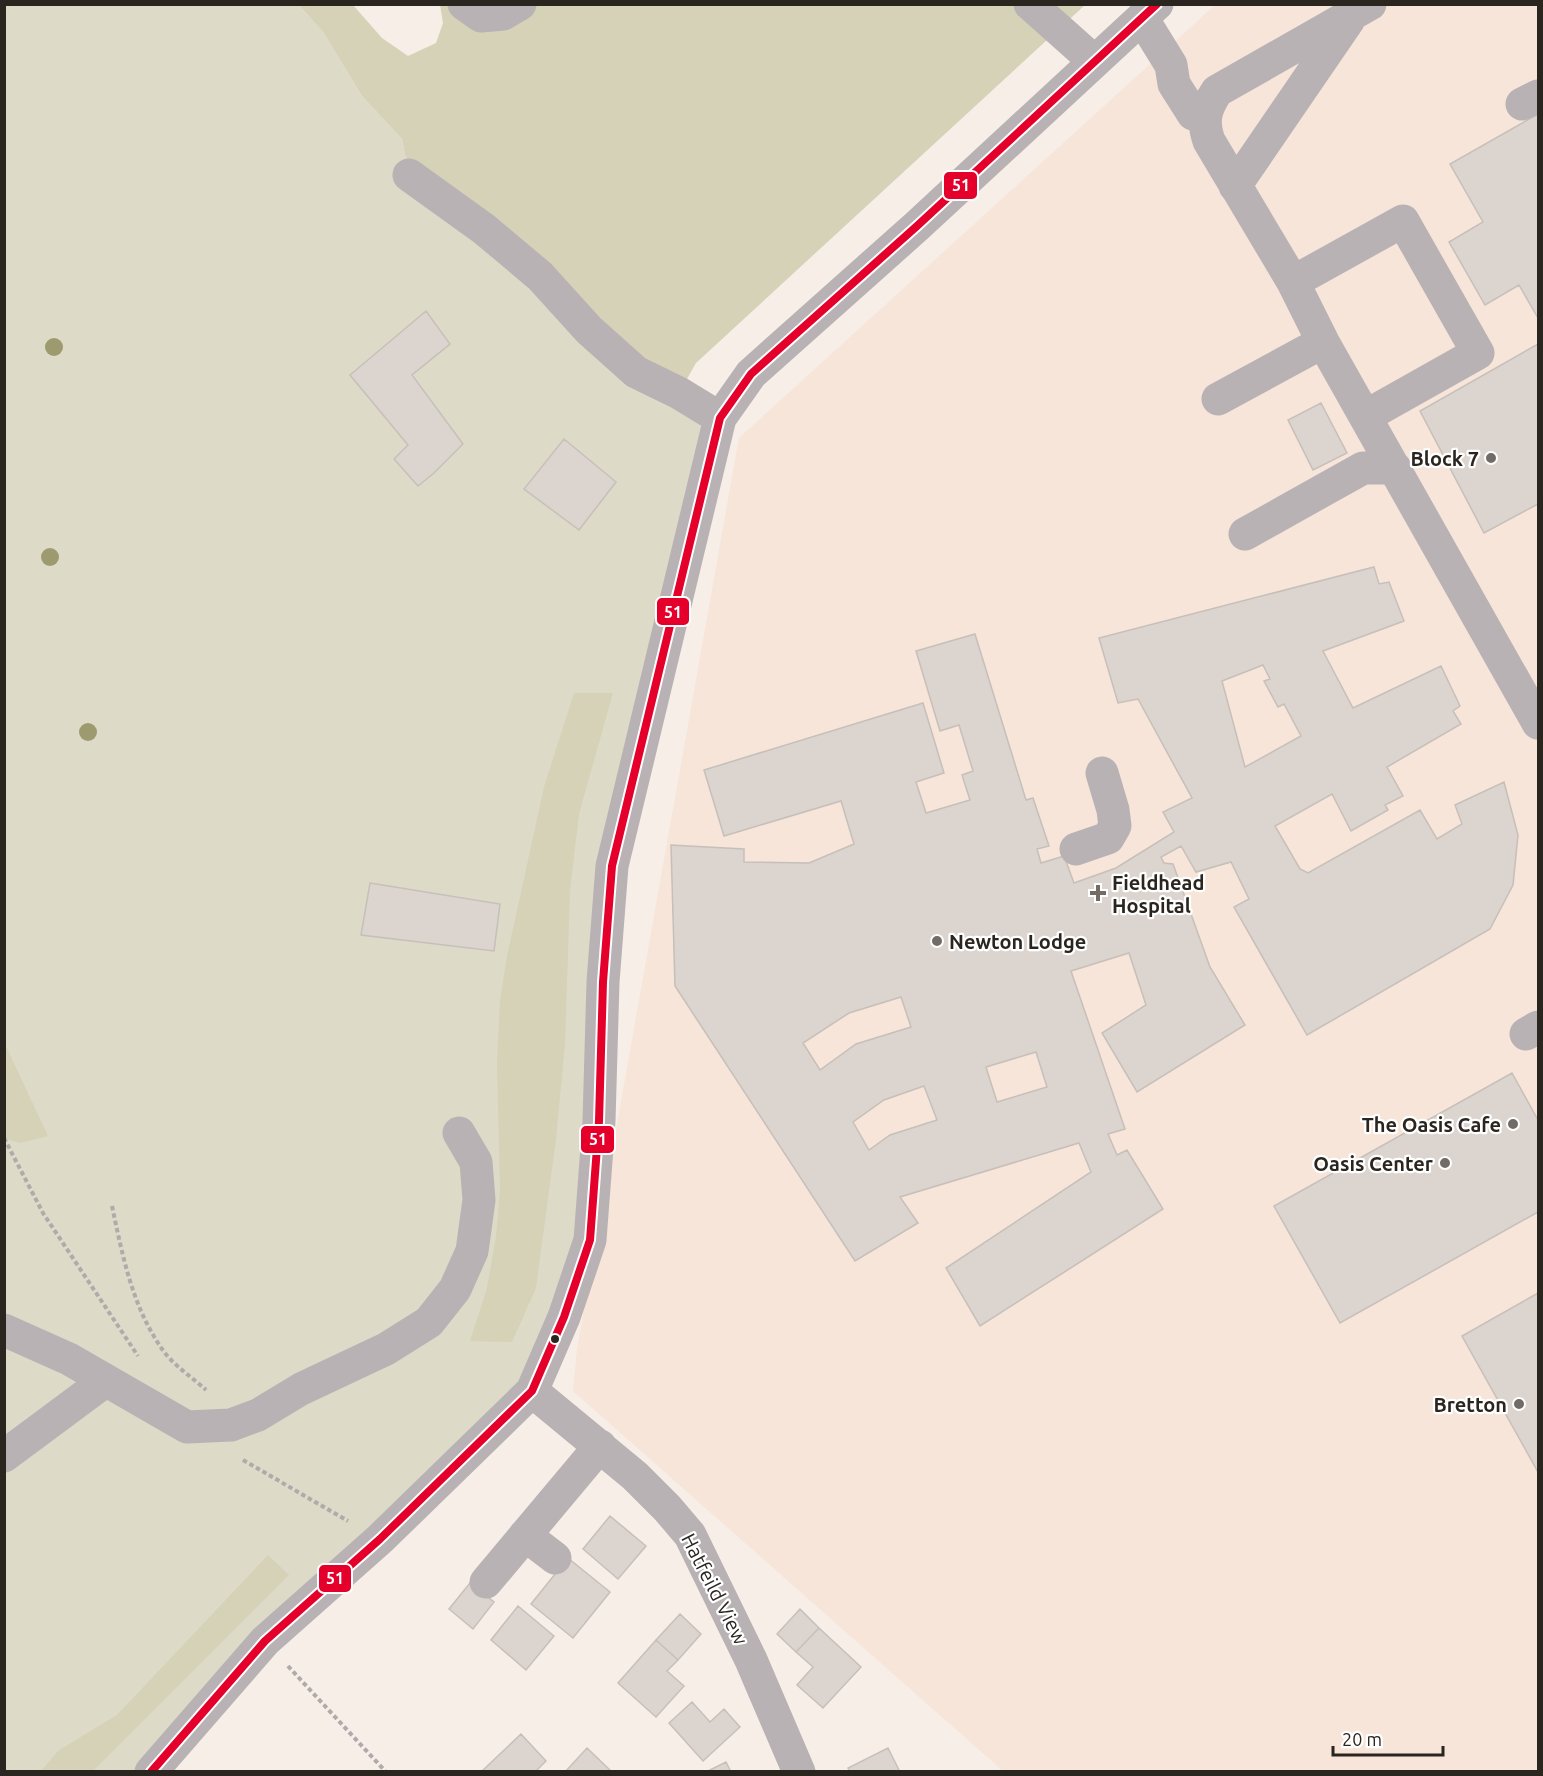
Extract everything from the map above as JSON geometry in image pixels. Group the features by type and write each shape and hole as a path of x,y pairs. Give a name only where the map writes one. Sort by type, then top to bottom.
{"street":[{"path":"464,4 481,16 503,14 520,4"},
{"path":"1029,4 1095,62"},
{"path":"1361,9 1217,92 1208,104 1204,118 1209,141 1293,282 1323,342 1539,723"},
{"path":"1235,186 1361,9"},
{"path":"151,1772 265,1641 380,1539 532,1391 564,1317 590,1240 599,1121 603,982 612,866 720,418 751,374 917,226 1149,11 1171,65 1174,84 1193,114 1204,118"},
{"path":"409,175 484,229 540,276 589,330 636,372 679,393 720,418"},
{"path":"1293,282 1403,221 1478,353 1366,416"},
{"path":"1218,399 1323,342"},
{"path":"1245,534 1363,468 1395,468"},
{"path":"1076,849 1108,838 1115,826 1113,810 1102,773"},
{"path":"4,1330 69,1359 105,1382 187,1427 231,1425 258,1415 301,1389 386,1349 429,1322 455,1289 472,1251 479,1200 476,1162 459,1133"},
{"path":"4,1456 105,1382"},
{"name":"Hatfeild View","path":"532,1391 635,1476 690,1535 751,1660 799,1772"},
{"path":"486,1582 600,1446"},
{"path":"525,1535 555,1558"}],"path":[{"path":"4,1138 43,1213 143,1363"},
{"path":"112,1206 123,1260 141,1314 166,1354 208,1392"},
{"path":"238,1457 380,1539"},
{"path":"265,1641 386,1772"}],"shaded area":[{"path":"5,5 299,5 323,32 362,96 402,139 409,175 720,418 612,866 590,1240 532,1391 151,1771 5,1772"},
{"path":"299,5 353,5 382,38 408,56 436,43 443,23 440,5 1085,5 696,363 679,393 409,175 402,139 362,96 323,32"},
{"name":"Fieldhead Hospital","path":"1215,5 1538,5 1538,1771 1003,1771 573,1391 577,1349 739,438"},
{"path":"574,693 613,693 579,814 570,891 565,1044 556,1139 536,1288 512,1342 470,1341 487,1288 496,1237 500,1191 497,1062 500,1001 507,956 544,787"},
{"path":"4,1044 48,1136 20,1143 5,1139"},
{"path":"268,1555 289,1575 93,1771 41,1771 59,1750 117,1715"}],"building":[{"path":"1538,114 1538,318 1519,285 1485,305 1449,242 1483,222 1450,164"},
{"path":"426,311 450,344 412,375 463,444 418,486 394,459 408,445 350,375"},
{"name":"Block 7","path":"1538,344 1538,504 1484,533 1420,411"},
{"path":"1321,403 1347,453 1313,470 1288,420"},
{"path":"564,439 616,482 579,530 524,489"},
{"name":"Newton Lodge","path":"1374,567 1379,584 1389,582 1404,621 1323,651 1353,708 1441,666 1460,706 1453,711 1461,724 1387,767 1403,796 1385,805 1388,810 1351,831 1332,794 1275,826 1300,869 1308,873 1420,810 1437,839 1462,824 1455,805 1504,782 1518,835 1513,885 1490,929 1307,1035 1234,907 1249,899 1231,862 1196,872 1181,846 1161,857 1164,863 1173,864 1210,967 1245,1025 1137,1092 1102,1033 1146,1005 1129,953 1071,971 1125,1129 1108,1134 1117,1155 1127,1150 1163,1209 980,1326 946,1268 1091,1172 1079,1143 900,1197 918,1223 855,1261 675,986 671,845 744,849 744,862 809,863 854,844 841,801 724,836 704,770 923,703 944,773 916,782 926,813 970,800 962,775 973,771 959,725 940,731 916,651 975,634 1026,800 1033,798 1049,846 1037,849 1041,863 1064,856 1074,883 1116,868 1174,832 1163,812 1192,798 1138,699 1118,703 1099,638","holes":["1263,665 1270,679 1264,681 1278,707 1284,704 1301,736 1245,767 1222,681","901,997 911,1027 856,1044 820,1070 803,1043 849,1013","1036,1052 1047,1087 997,1102 986,1067","924,1086 937,1120 890,1135 869,1150 853,1122 884,1100"]},
{"path":"370,883 500,904 494,951 361,935"},
{"name":"Oasis Center","path":"1512,1073 1538,1120 1538,1212 1340,1323 1274,1206"},
{"name":"Bretton","path":"1538,1293 1538,1472 1462,1336"},
{"path":"610,1516 646,1546 618,1579 583,1549"},
{"path":"568,1558 610,1592 573,1638 531,1604"},
{"path":"470,1583 494,1602 473,1629 449,1609"},
{"path":"518,1606 554,1636 526,1670 491,1640"},
{"path":"800,1609 819,1628 796,1652 777,1634"},
{"path":"680,1614 701,1634 678,1660 656,1640"},
{"path":"819,1628 861,1667 823,1708 797,1685 813,1667 796,1652"},
{"path":"656,1640 678,1660 667,1671 684,1686 656,1717 618,1683"},
{"path":"692,1702 710,1722 724,1709 740,1727 703,1761 669,1723"},
{"path":"521,1734 546,1761 535,1772 481,1772"},
{"path":"587,1748 612,1772 565,1772"},
{"path":"888,1748 900,1772 850,1772 848,1768"},
{"path":"726,1762 731,1772 706,1772"}],"transit line":[{"name":"51","path":"151,1772 265,1641 380,1539 532,1391 564,1317 590,1240 599,1121 603,982 612,866 720,418 751,374 917,226 1157,4"}],"place":[{"name":"Block 7","path":"1491,458"},
{"name":"Fieldhead Hospital","path":"1098,893"},
{"name":"Newton Lodge","path":"937,941"},
{"name":"The Oasis Cafe","path":"1513,1124"},
{"name":"Oasis Center","path":"1445,1163"},
{"name":"Bretton","path":"1519,1404"}]}
